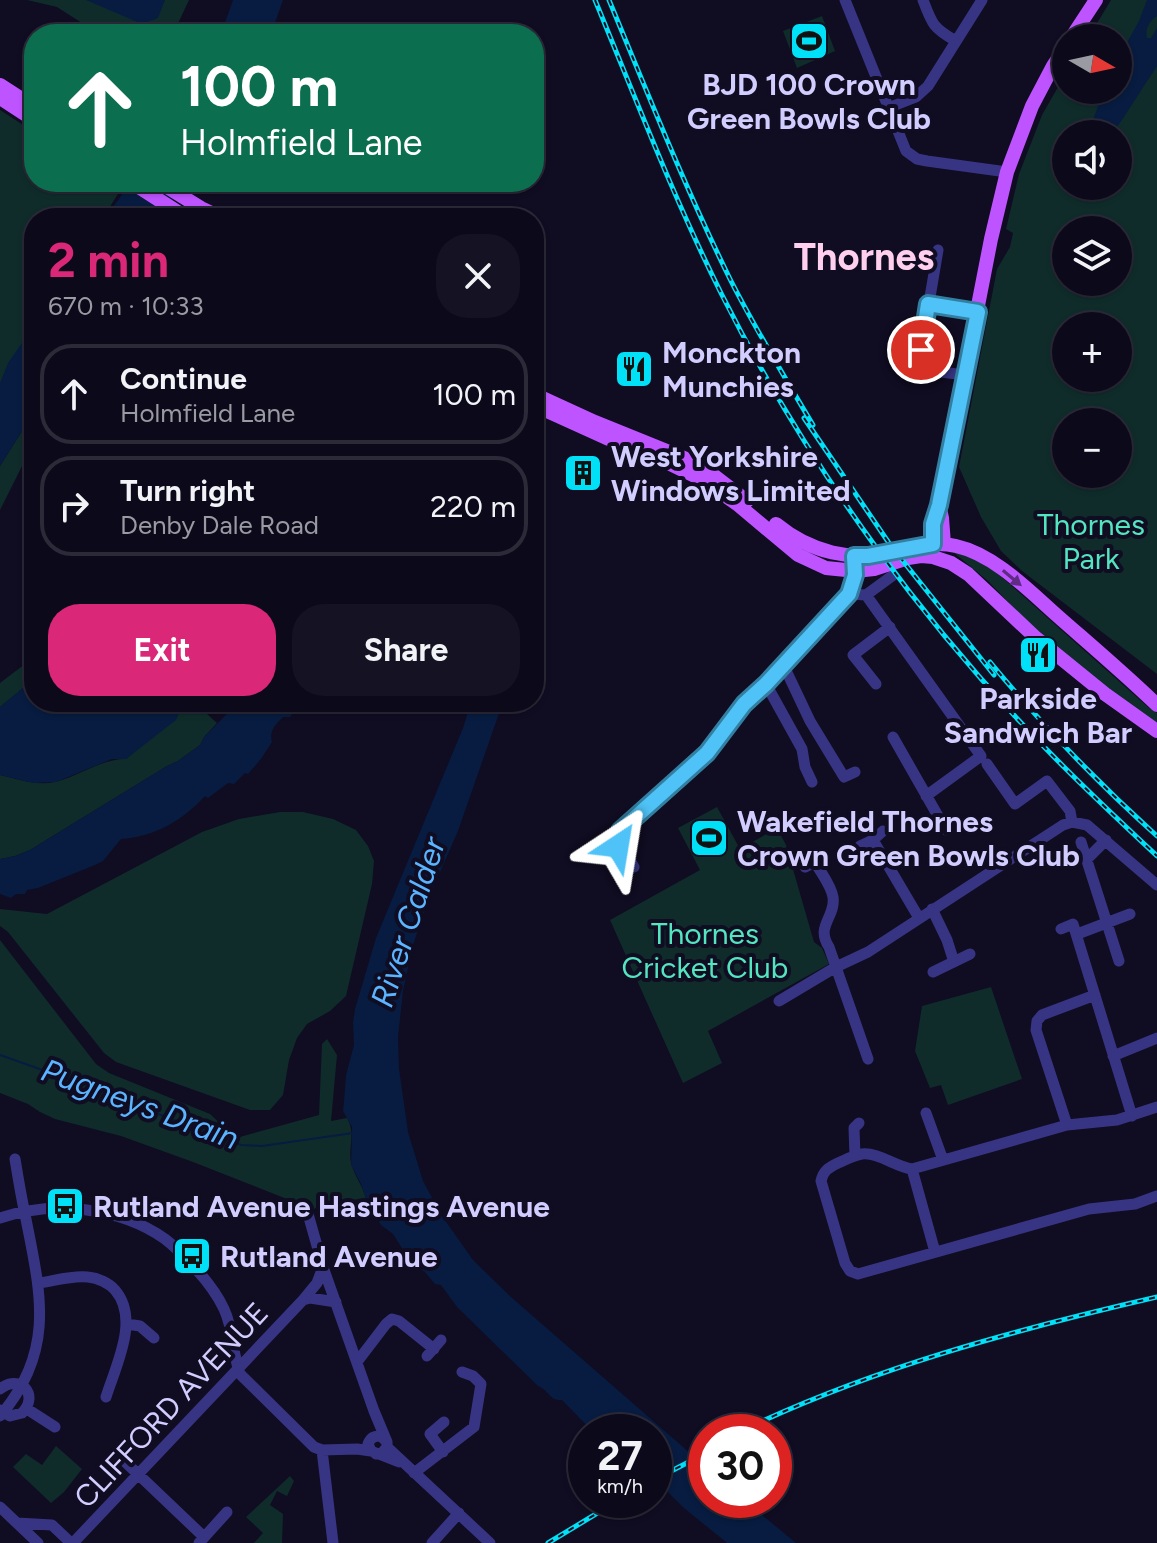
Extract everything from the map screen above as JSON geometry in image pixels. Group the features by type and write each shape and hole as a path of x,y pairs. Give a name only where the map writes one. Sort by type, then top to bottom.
{"main road":[{"path":"1080,24 1096,0"},
{"path":"937,549 942,518 939,505 1007,172 1032,106 1052,68"},
{"path":"0,85 24,101"},
{"path":"0,98 24,114"},
{"path":"146,192 171,208"},
{"path":"174,192 198,208"},
{"path":"544,399 684,458 708,471 807,550 852,566 855,564"},
{"path":"544,410 703,480 798,555 826,568 855,564 874,569 937,549 959,547 979,554 997,565 1123,672 1157,705"},
{"path":"937,549 957,557 968,574 1036,638 1157,731"}],"street":[{"path":"845,0 902,145 909,155 927,161 1007,172"},
{"path":"923,0 934,26 956,41"},
{"path":"888,108 916,97 924,90 982,0"},
{"path":"921,350 938,250"},
{"path":"928,304 978,312"},
{"path":"917,369 965,375"},
{"path":"634,867 618,846 620,831 699,761 744,704 849,594 855,564"},
{"path":"849,594 866,595 892,576"},
{"path":"866,595 1015,804 1047,781 1070,811 1072,822"},
{"path":"876,684 853,655 890,627"},
{"path":"783,664 810,721 844,777 855,772"},
{"path":"766,684 802,749 803,761 812,782"},
{"path":"893,737 946,830"},
{"path":"926,796 984,760"},
{"path":"779,1001 868,952 1050,832 1072,822 1087,825 1157,885"},
{"path":"860,846 883,831"},
{"path":"873,840 919,918"},
{"path":"1086,860 1106,840"},
{"path":"1081,842 1119,961"},
{"path":"805,867 815,862 833,894 834,903 824,939 868,1059"},
{"path":"932,909 954,962"},
{"path":"1080,933 1130,914"},
{"path":"1061,929 1073,924 1132,1116"},
{"path":"933,972 970,954"},
{"path":"1067,1125 1036,1030 1037,1021 1042,1015 1095,995"},
{"path":"1113,1056 1157,1038"},
{"path":"1157,1107 1132,1116 1086,1125 1067,1125 912,1169 868,1154 855,1156 827,1168 821,1176 847,1268 854,1273 864,1273 1089,1209 1135,1204 1157,1196"},
{"path":"926,1113 943,1160"},
{"path":"853,1126 855,1156"},
{"path":"0,1389 9,1383 21,1385 29,1396 27,1409 16,1416 1,1413 21,1385 29,1370 37,1341 40,1308 39,1283 15,1159"},
{"path":"912,1169 935,1252"},
{"path":"0,1218 24,1212 62,1209 109,1214 136,1223 164,1238 203,1277 223,1305 233,1334 240,1374 314,1447 322,1450 380,1448"},
{"path":"308,1214 323,1267 378,1422 380,1448"},
{"name":"CLIFFORD AVENUE","path":"72,1543 303,1300 317,1283 323,1267"},
{"path":"39,1283 80,1277 98,1279 117,1293 124,1306 127,1324 106,1397"},
{"name":"CLIFFORD AVENUE","path":"303,1300 310,1298 336,1302"},
{"path":"357,1362 392,1319 434,1348"},
{"path":"127,1324 140,1326 154,1338"},
{"path":"410,1469 443,1452 474,1427 487,1384 462,1372"},
{"path":"27,1409 55,1427"},
{"path":"378,1422 368,1444 380,1448 410,1469 490,1543"},
{"path":"443,1452 430,1434 447,1425 458,1439"},
{"path":"357,1449 373,1437"},
{"path":"322,1450 333,1543"},
{"path":"119,1456 202,1540 227,1512"},
{"path":"0,1507 38,1543"},
{"path":"432,1543 459,1513"},
{"path":"18,1524 52,1525 72,1543"},
{"path":"18,1524 23,1543"}],"green space":[{"path":"27,0 189,0 178,24 83,24 57,7"},
{"name":"Thornes Park","path":"1111,0 1157,0 1157,674 1022,571 1001,551 981,517 959,467 997,269 1010,247 1013,233 1006,229 1019,174 1052,98 1052,104 1132,104 1132,24 1096,24"},
{"name":"BJD 100 Crown Green Bowls Club","path":"822,16 835,51 797,68 783,31"},
{"path":"0,110 24,126 24,192 119,192 109,208 24,208 24,346 0,385"},
{"path":"24,428 24,462 0,510 0,466"},
{"path":"953,552 987,564 1157,713 1157,724 1121,700 1033,628 988,581"},
{"path":"24,665 24,687 0,707 0,683"},
{"path":"178,712 206,712 217,723 200,745 178,761 30,850 0,859 0,775 27,782 48,783 107,762 126,759"},
{"name":"Thornes Cricket Club","path":"717,807 740,849 777,828 786,845 814,942 822,948 829,964 708,1031 722,1063 683,1083 610,920 700,870 678,828"},
{"path":"280,812 303,812 333,819 356,830 374,861 372,884 346,996 330,1011 307,1024 297,1038 289,1060 283,1095 270,1110 250,1110 116,1062 104,1053 0,926 0,909 47,914 202,832 239,819"},
{"path":"0,940 96,1064 109,1073 210,1114 236,1138 319,1115 322,1044 327,1039 337,1055 331,1121 347,1118 350,1124 351,1163 366,1199 324,1201 308,1214 292,1201 193,1162 121,1136 55,1119 0,1093"},
{"path":"991,987 1022,1079 948,1105 941,1085 930,1088 915,1051 922,1006"},
{"path":"56,1446 82,1469 51,1503 13,1467 26,1454 42,1465"},
{"path":"290,1476 294,1481 287,1496 277,1491 270,1505 283,1514 282,1543 254,1543 263,1533 246,1517"}],"water":[{"path":"86,0 165,0 158,18 142,24"},
{"path":"233,0 283,0 275,24 225,24"},
{"path":"1147,0 1157,0 1157,16 1148,26 1147,38 1151,38 1157,28 1157,66 1122,120 1093,120 1099,104 1132,104 1132,34"},
{"path":"124,192 178,192 168,208 112,208"},
{"path":"24,340 24,428 0,466 0,383 8,363"},
{"path":"24,687 24,712 180,712 176,720 126,759 112,759 56,782 33,783 0,775 0,707"},
{"path":"229,712 293,712 275,726 272,742 248,774 245,773 234,784 228,783 208,798 205,796 168,826 145,835 121,839 103,861 27,890 25,894 16,894 11,898 0,894 0,859 30,850 178,761 200,745"},
{"name":"River Calder","path":"468,712 500,712 458,831 430,895 413,945 403,991 398,1037 408,1132 423,1181 442,1216 473,1260 645,1414 576,1414 562,1400 554,1399 457,1307 441,1285 435,1284 424,1271 415,1269 393,1234 381,1225 366,1199 351,1165 352,1127 343,1111 346,1075 354,1045 355,1009 376,938"},
{"name":"River Calder","path":"672,1437 688,1451 688,1511 672,1496"},
{"name":"River Calder","path":"696,1518 766,1518 796,1543 727,1543"}],"waterway":[{"name":"Pugneys Drain","path":"0,1055 122,1095 145,1109 241,1145 262,1146 353,1133"}],"railway":[{"path":"595,0 704,259 756,359 832,485 874,545 965,661 1065,768 1157,856"},
{"path":"609,0 714,247 750,318 813,425"},
{"path":"804,418 891,546 994,675"},
{"path":"990,662 1070,752 1157,836"},
{"path":"778,1414 944,1353 1157,1297"},
{"path":"672,1471 688,1462"},
{"path":"548,1543 589,1518"}],"place":[{"name":"BJD 100 Crown Green Bowls Club","path":"809,41"},
{"name":"Monckton Munchies","path":"634,369"},
{"name":"West Yorkshire Windows Limited","path":"583,473"},
{"name":"Parkside Sandwich Bar","path":"1038,655"},
{"name":"Wakefield Thornes Crown Green Bowls Club","path":"709,838"},
{"name":"Rutland Avenue Hastings Avenue","path":"65,1206"},
{"name":"Rutland Avenue","path":"192,1256"}],"district":[{"name":"Thornes","path":"864,257"}],"route":[{"path":"618,846 620,831 707,753 744,704 849,594 855,575 854,556 933,544 934,518 978,312 928,304 921,350"}]}
